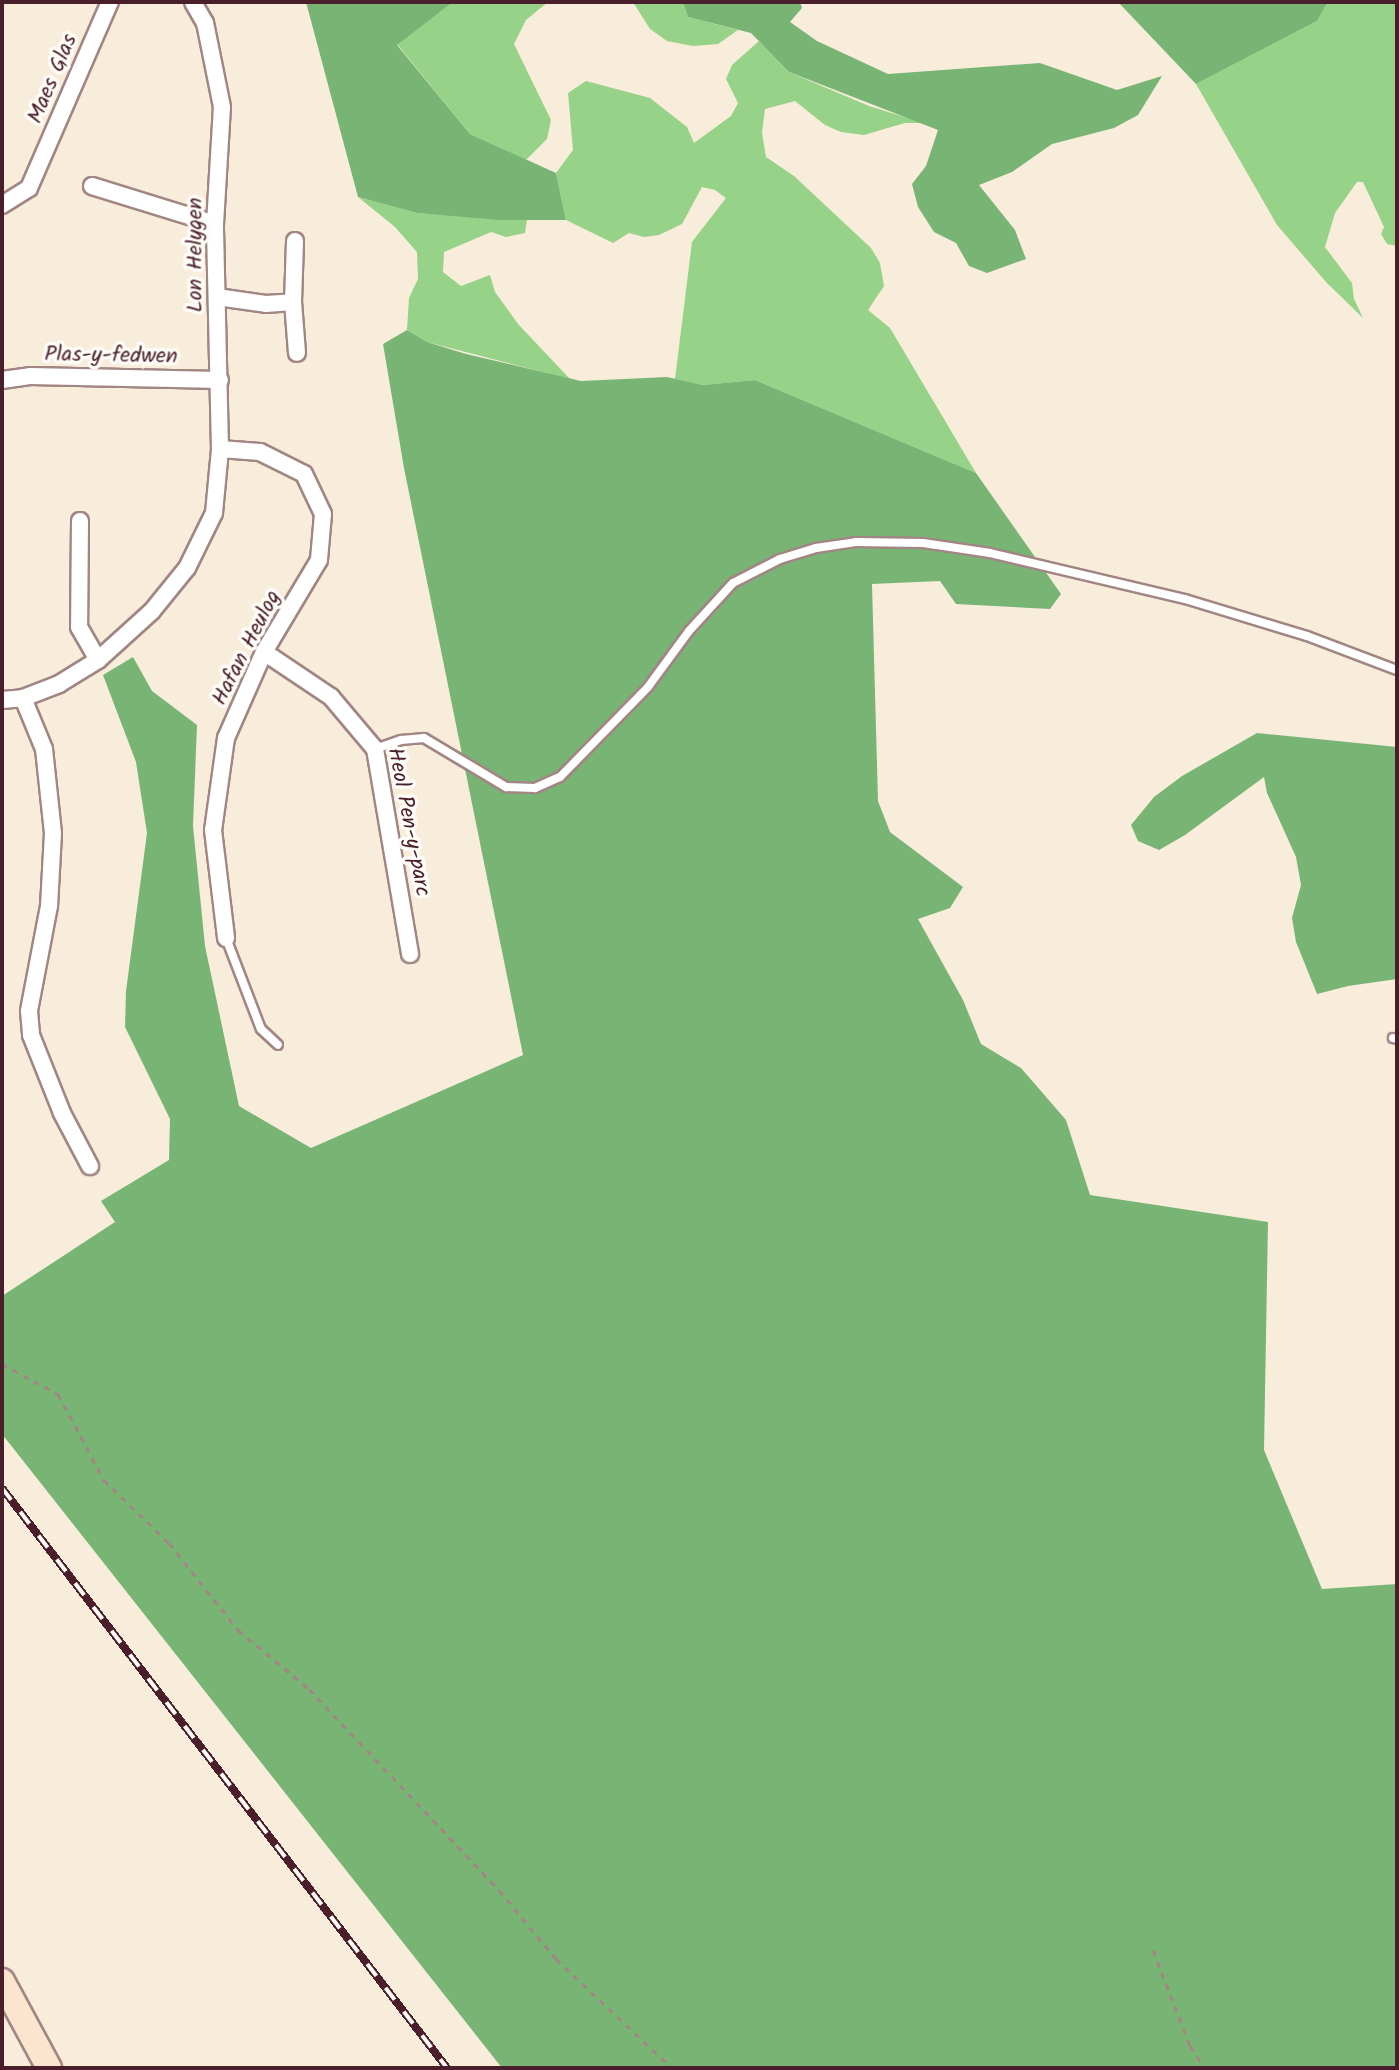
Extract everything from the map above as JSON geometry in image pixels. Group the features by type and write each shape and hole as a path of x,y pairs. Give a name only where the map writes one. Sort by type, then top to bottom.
{"street":[{"name":"Maes Glas","path":"2,205 29,188 110,2"},
{"name":"Lon Helygen","path":"98,660 152,611 187,568 214,513 220,449 215,224 222,107 205,23 193,2"},
{"path":"92,186 215,224"},
{"path":"295,241 293,302 297,353"},
{"path":"217,297 266,304 293,302"},
{"name":"Plas-y-fedwen","path":"2,380 30,376 220,380"},
{"name":"Hafan Heulog","path":"220,449 260,452 304,474 323,514 319,560 264,652 226,738 213,830 226,938"},
{"path":"2,700 23,698 59,684 98,660 79,627 80,521"},
{"name":"Heol Pen-y-parc","path":"264,652 331,697 375,749 410,954"},
{"path":"23,698 44,749 53,833 49,906 29,1011 31,1035 62,1113 90,1166"},
{"path":"2,1981 49,2068"}],"lane":[{"path":"375,749 401,740 424,738 506,787 535,788 560,777 638,698 710,606 733,583 780,559 816,548 856,542 923,543 990,553 1185,599 1307,636 1397,670"},
{"path":"226,938 261,1029 278,1045"}],"path":[{"path":"2,1364 58,1394 104,1480 169,1543 238,1630 309,1689 499,1890 556,1959 672,2068"},
{"path":"1153,1950 1177,2018 1205,2068"}],"green space":[{"path":"306,2 453,2 397,45 470,134 556,173 566,220 500,220 417,213 358,197"},
{"path":"453,2 548,2 526,20 514,44 551,120 547,139 526,160 470,134 397,44"},
{"path":"633,2 683,2 688,17 738,30 718,44 693,46 667,41 650,29"},
{"path":"683,2 800,2 802,8 790,22 817,41 888,74 1040,63 1117,90 1162,76 1138,115 1114,128 1052,144 1012,172 979,185 1015,230 1026,259 987,273 969,266 956,243 934,232 918,207 912,184 926,166 938,130 789,72 751,33 688,17"},
{"path":"1118,2 1328,2 1317,21 1196,84"},
{"path":"1328,2 1397,2 1397,246 1387,244 1381,234 1384,227 1363,182 1357,182 1335,213 1325,247 1352,283 1354,299 1363,318 1326,282 1277,225 1196,84 1317,21"},
{"path":"759,41 789,72 869,106 924,123 905,123 864,135 841,132 825,125 795,101 765,109 762,133 766,157 794,176 871,248 880,263 884,286 868,310 890,328 976,473 755,380 703,385 675,379 692,242 726,198 715,190 702,187 682,224 659,235 644,237 629,233 613,243 566,220 556,173 573,150 568,93 586,81 650,98 687,127 694,143 731,116 738,103 726,79 732,65"},
{"path":"358,197 417,213 527,220 525,233 506,237 491,232 444,252 443,272 461,286 490,275 495,292 518,324 570,379 427,342 407,330 409,298 418,279 417,252 395,227"},
{"path":"407,330 427,342 466,354 581,381 667,377 703,385 755,380 976,473 1061,594 1050,609 956,604 940,581 872,584 878,801 890,832 963,887 950,908 918,919 963,1000 981,1044 1021,1068 1066,1120 1090,1195 1268,1222 1264,1450 1322,1589 1397,1584 1397,2068 502,2068 2,1434 2,1296 115,1222 101,1201 169,1160 170,1119 125,1027 126,991 147,833 136,762 103,675 133,657 152,691 197,725 193,826 205,946 239,1106 311,1148 523,1055 404,468 383,344"},
{"path":"1257,733 1397,747 1397,979 1317,994 1296,942 1292,918 1301,885 1296,857 1267,793 1264,777 1185,835 1159,850 1138,841 1131,825 1154,797 1182,776"}],"railway":[{"path":"2,1488 447,2068"}]}
